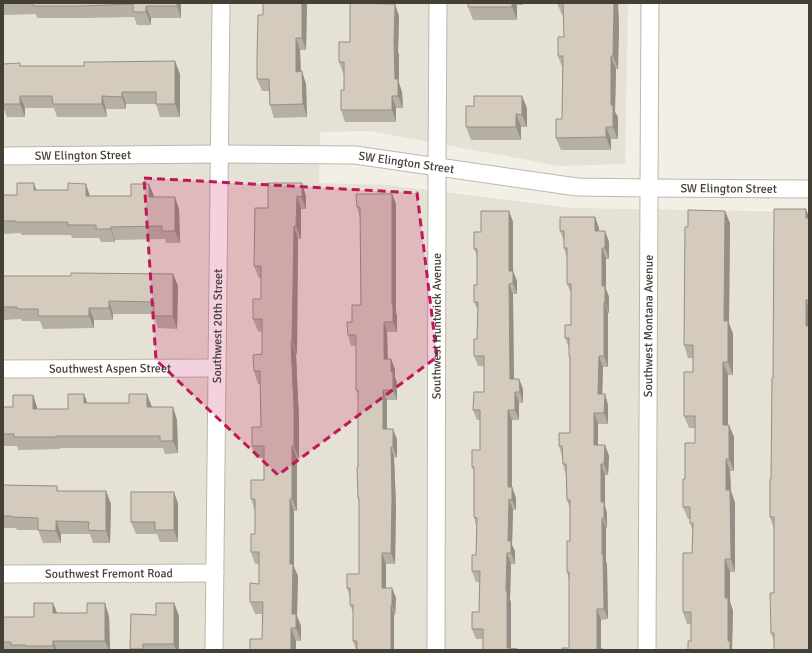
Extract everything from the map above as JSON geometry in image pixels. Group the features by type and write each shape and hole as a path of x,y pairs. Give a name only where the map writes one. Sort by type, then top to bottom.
{"street":[{"name":"Southwest 20th Street","path":"214,650 221,3"},
{"name":"Southwest Huntwick Avenue","path":"436,650 438,3"},
{"name":"Southwest Montana Avenue","path":"647,650 650,3"},
{"name":"SW Elington Street","path":"3,156 219,154 355,155 577,187 809,189"},
{"name":"Southwest Aspen Street","path":"3,369 218,368"},
{"name":"Southwest Fremont Road","path":"3,574 215,573"}],"highlighted area":[{"path":"144,178 417,193 437,357 278,475 156,360"}],"shaded area":[{"path":"3,3 628,3 625,164 560,166 370,131 320,132 319,183 388,185 572,208 809,212 809,650 3,650"}],"building":[{"path":"33,3 177,3 177,6 146,6 146,12 133,12 133,4 33,6"},
{"path":"263,3 302,3 302,38 296,38 296,72 302,71 303,104 270,105 269,79 257,79 258,15 263,15"},
{"path":"350,3 395,4 395,79 398,79 398,96 392,96 392,110 341,110 341,90 344,90 344,62 339,62 339,42 350,42"},
{"path":"468,3 512,3 512,7 468,7"},
{"path":"563,3 614,3 613,56 611,56 611,105 613,105 613,127 606,127 606,137 556,138 556,119 562,119 563,56 558,56 558,37 564,37"},
{"path":"175,61 175,104 156,104 156,92 122,92 122,97 102,96 102,104 53,104 52,96 20,96 20,104 3,104 3,64 20,63 20,66 84,66 84,62"},
{"path":"474,96 522,96 522,115 516,114 516,127 466,127 466,106 474,106"},
{"path":"17,183 34,183 34,190 68,190 68,183 86,184 86,196 131,196 131,184 149,184 149,197 175,197 175,231 162,231 162,226 111,227 111,229 96,229 96,225 67,225 68,222 3,221 3,195 17,195"},
{"path":"268,183 302,183 302,197 297,196 296,226 294,226 291,342 294,446 292,446 292,499 290,499 290,564 293,564 292,614 296,614 296,628 291,628 291,650 250,650 250,639 262,639 263,602 250,602 250,583 259,584 259,552 251,552 251,534 255,534 255,499 251,499 251,480 264,480 264,446 252,446 252,427 261,427 260,371 254,371 253,355 262,354 262,319 253,319 253,299 261,299 261,266 254,266 255,208 268,208"},
{"path":"356,194 392,194 393,322 384,322 384,359 391,359 393,390 383,390 383,429 393,429 393,447 391,447 391,553 382,553 382,588 392,588 391,650 357,650 357,641 353,641 353,605 350,605 350,588 347,588 347,574 359,574 359,498 357,467 358,390 356,390 356,335 348,335 347,322 352,322 352,305 361,305 360,207 357,207"},
{"path":"774,209 806,209 806,218 809,218 809,300 806,300 806,326 809,326 809,650 774,650 774,633 771,633 770,593 774,593 774,517 770,517 770,479 773,378"},
{"path":"688,210 725,211 724,321 728,321 728,362 723,362 723,425 729,425 729,459 726,459 726,490 730,490 731,559 725,559 725,598 728,598 728,641 730,641 730,650 688,650 688,641 691,641 691,612 683,612 683,553 692,553 693,523 690,523 690,507 683,507 685,443 695,443 695,416 684,416 684,372 693,372 693,345 684,345 685,227 688,227"},
{"path":"481,211 509,211 509,271 513,271 513,283 509,284 510,379 519,379 520,392 515,392 515,410 508,410 508,487 512,487 512,500 509,499 508,541 511,541 511,553 507,553 507,648 518,650 483,650 483,629 472,629 472,612 479,612 480,571 472,571 472,555 476,555 477,518 474,517 474,467 472,467 472,450 480,450 480,410 473,410 474,392 484,392 484,356 474,356 474,339 477,339 478,302 474,302 474,285 477,285 477,249 474,249 474,232 481,232"},
{"path":"560,217 595,217 595,231 605,231 605,248 602,248 602,286 605,286 604,356 599,356 598,394 605,394 604,413 594,413 594,445 605,445 604,464 601,464 601,502 604,502 604,518 602,518 602,554 604,609 597,609 597,649 603,650 562,650 562,648 569,648 569,572 567,572 567,541 570,541 570,500 567,500 566,464 563,464 562,446 559,446 559,433 570,433 570,356 569,338 565,338 565,325 571,325 571,284 567,284 567,248 564,248 564,231 560,231"},
{"path":"71,273 173,274 173,316 154,316 154,302 109,301 109,308 89,308 89,316 38,316 38,309 3,307 3,276 71,276"},
{"path":"68,394 84,394 84,403 129,403 129,394 147,394 147,407 173,407 173,441 160,441 160,436 14,437 14,434 3,434 3,407 13,407 13,395 33,395 33,409 68,409"},
{"path":"3,485 57,486 57,491 106,491 106,531 88,530 89,522 56,521 56,531 38,530 38,518 3,516"},
{"path":"131,492 174,492 174,530 155,530 155,522 131,522"},
{"path":"34,603 53,603 53,613 87,613 87,603 105,603 105,641 53,641 53,646 11,645 11,642 3,642 3,617 34,617"},
{"path":"156,603 174,603 174,644 143,644 143,649 130,649 131,614 156,615"}]}
